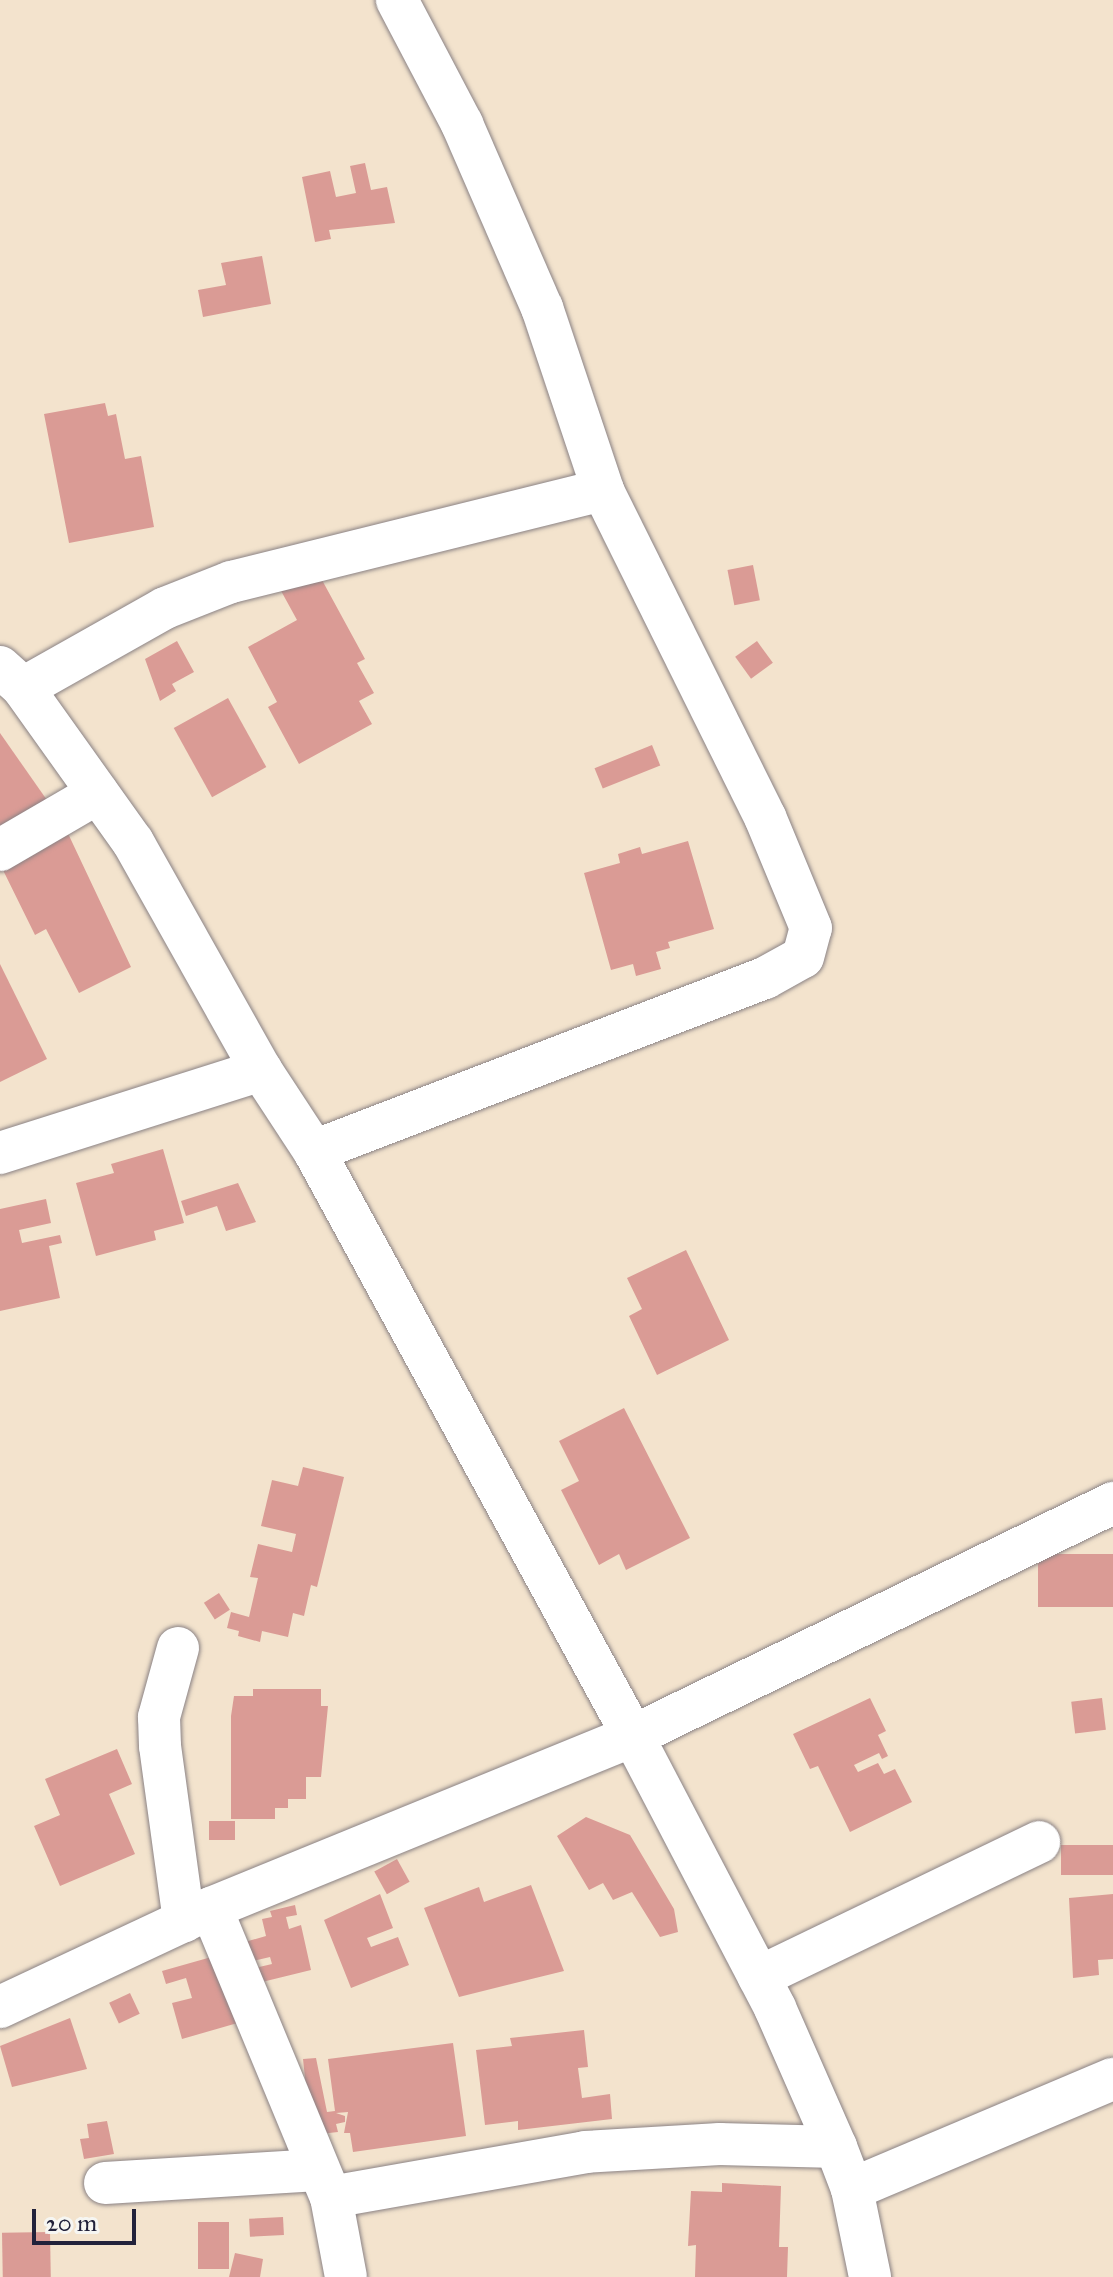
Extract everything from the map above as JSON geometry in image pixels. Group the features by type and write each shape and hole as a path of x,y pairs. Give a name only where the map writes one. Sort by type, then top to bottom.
{"street":[{"path":"314,1151 765,978 803,957 811,928 765,817 603,490 542,308 462,124 397,0"},
{"path":"603,490 231,582 11,677 133,842 261,1070 314,1151 633,1736 759,1977 836,2147 852,2189 870,2277"},
{"path":"0,850 98,793"},
{"path":"0,1153 261,1070"},
{"path":"0,2007 197,1914 633,1736 1113,1503"},
{"path":"178,1648 159,1731 170,1850 197,1914 325,2184 346,2277"},
{"path":"759,1977 1039,1842"},
{"path":"852,2189 1113,2079"},
{"path":"105,2183 325,2184 628,2147 836,2147"}],"building":[{"path":"365,163 371,190 387,187 395,223 329,230 331,239 315,242 302,177 330,171 336,197 356,193 350,166"},
{"path":"262,256 271,304 203,317 198,290 226,285 221,263"},
{"path":"105,403 108,416 116,414 125,459 141,456 154,527 69,543 44,414"},
{"path":"753,565 760,600 734,605 727,570"},
{"path":"316,569 365,659 357,663 374,693 359,701 372,724 299,764 268,707 277,702 248,647 297,620 280,589"},
{"path":"177,641 194,672 172,684 176,691 160,701 145,659"},
{"path":"757,641 773,663 751,679 735,657"},
{"path":"228,698 266,767 212,797 174,728"},
{"path":"0,733 49,803 0,837"},
{"path":"652,745 660,765 603,789 595,768"},
{"path":"64,825 131,967 79,993 46,929 35,935 0,864"},
{"path":"688,841 714,929 668,942 670,948 656,952 661,969 636,976 633,964 611,970 584,873 620,863 618,854 640,847 642,854"},
{"path":"0,964 47,1059 0,1082"},
{"path":"163,1149 184,1223 154,1231 156,1240 96,1256 76,1183 114,1173 111,1164"},
{"path":"238,1183 256,1222 226,1231 217,1206 186,1216 181,1201"},
{"path":"46,1199 51,1223 19,1230 22,1243 60,1235 62,1243 49,1246 60,1298 0,1311 0,1209"},
{"path":"686,1250 729,1340 657,1375 629,1316 642,1309 627,1278"},
{"path":"624,1408 690,1538 626,1570 619,1554 599,1565 561,1490 579,1481 559,1441"},
{"path":"303,1467 344,1477 317,1587 311,1585 304,1616 293,1613 288,1637 262,1631 260,1642 238,1636 239,1631 227,1628 231,1612 249,1617 258,1578 250,1577 258,1544 292,1552 296,1534 261,1526 272,1480 298,1486"},
{"path":"1038,1554 1113,1554 1113,1607 1038,1607"},
{"path":"219,1593 230,1610 215,1620 204,1603"},
{"path":"253,1689 321,1689 321,1706 328,1706 321,1777 306,1777 306,1799 288,1799 288,1808 275,1808 275,1819 231,1819 231,1716 234,1696 253,1696"},
{"path":"870,1698 886,1731 878,1735 888,1756 882,1759 879,1753 854,1765 858,1772 878,1763 884,1774 895,1769 912,1802 850,1832 818,1766 810,1769 793,1734"},
{"path":"1102,1698 1106,1730 1075,1734 1071,1702"},
{"path":"117,1749 132,1784 109,1794 135,1854 60,1886 34,1826 60,1815 45,1779"},
{"path":"586,1817 630,1835 674,1909 678,1932 660,1937 632,1892 613,1900 603,1883 589,1890 557,1836"},
{"path":"209,1821 235,1821 235,1840 209,1840"},
{"path":"1061,1845 1113,1845 1113,1875 1061,1875"},
{"path":"397,1859 410,1882 387,1894 374,1872"},
{"path":"531,1885 564,1971 459,1997 424,1908 479,1887 484,1902"},
{"path":"380,1894 393,1928 367,1938 371,1947 398,1937 409,1965 351,1988 324,1920"},
{"path":"1113,1894 1113,1959 1098,1960 1099,1975 1073,1978 1069,1898"},
{"path":"295,1905 297,1915 286,1917 289,1929 301,1925 311,1970 258,1983 255,1968 272,1964 270,1957 249,1962 245,1942 266,1936 262,1919 272,1917 270,1911"},
{"path":"222,1954 241,2022 182,2039 172,2003 192,1998 186,1978 166,1984 162,1971"},
{"path":"130,1993 140,2014 119,2024 109,2003"},
{"path":"70,2018 87,2069 12,2087 0,2046"},
{"path":"584,2030 588,2067 578,2068 582,2098 610,2094 612,2119 518,2130 518,2121 485,2125 476,2050 512,2046 510,2038"},
{"path":"453,2043 466,2136 353,2152 350,2133 344,2133 348,2112 336,2113 345,2116 345,2122 336,2124 338,2132 311,2135 303,2059 316,2058 327,2112 335,2111 328,2059"},
{"path":"107,2121 114,2154 84,2159 80,2139 89,2138 87,2124"},
{"path":"722,2183 781,2186 779,2247 788,2247 787,2277 695,2277 696,2245 688,2246 691,2191 722,2192"},
{"path":"283,2217 284,2235 250,2237 249,2219"},
{"path":"198,2222 229,2222 229,2269 198,2269"},
{"path":"50,2232 51,2277 3,2277 2,2233"},
{"path":"235,2253 263,2259 260,2277 229,2277"}]}
